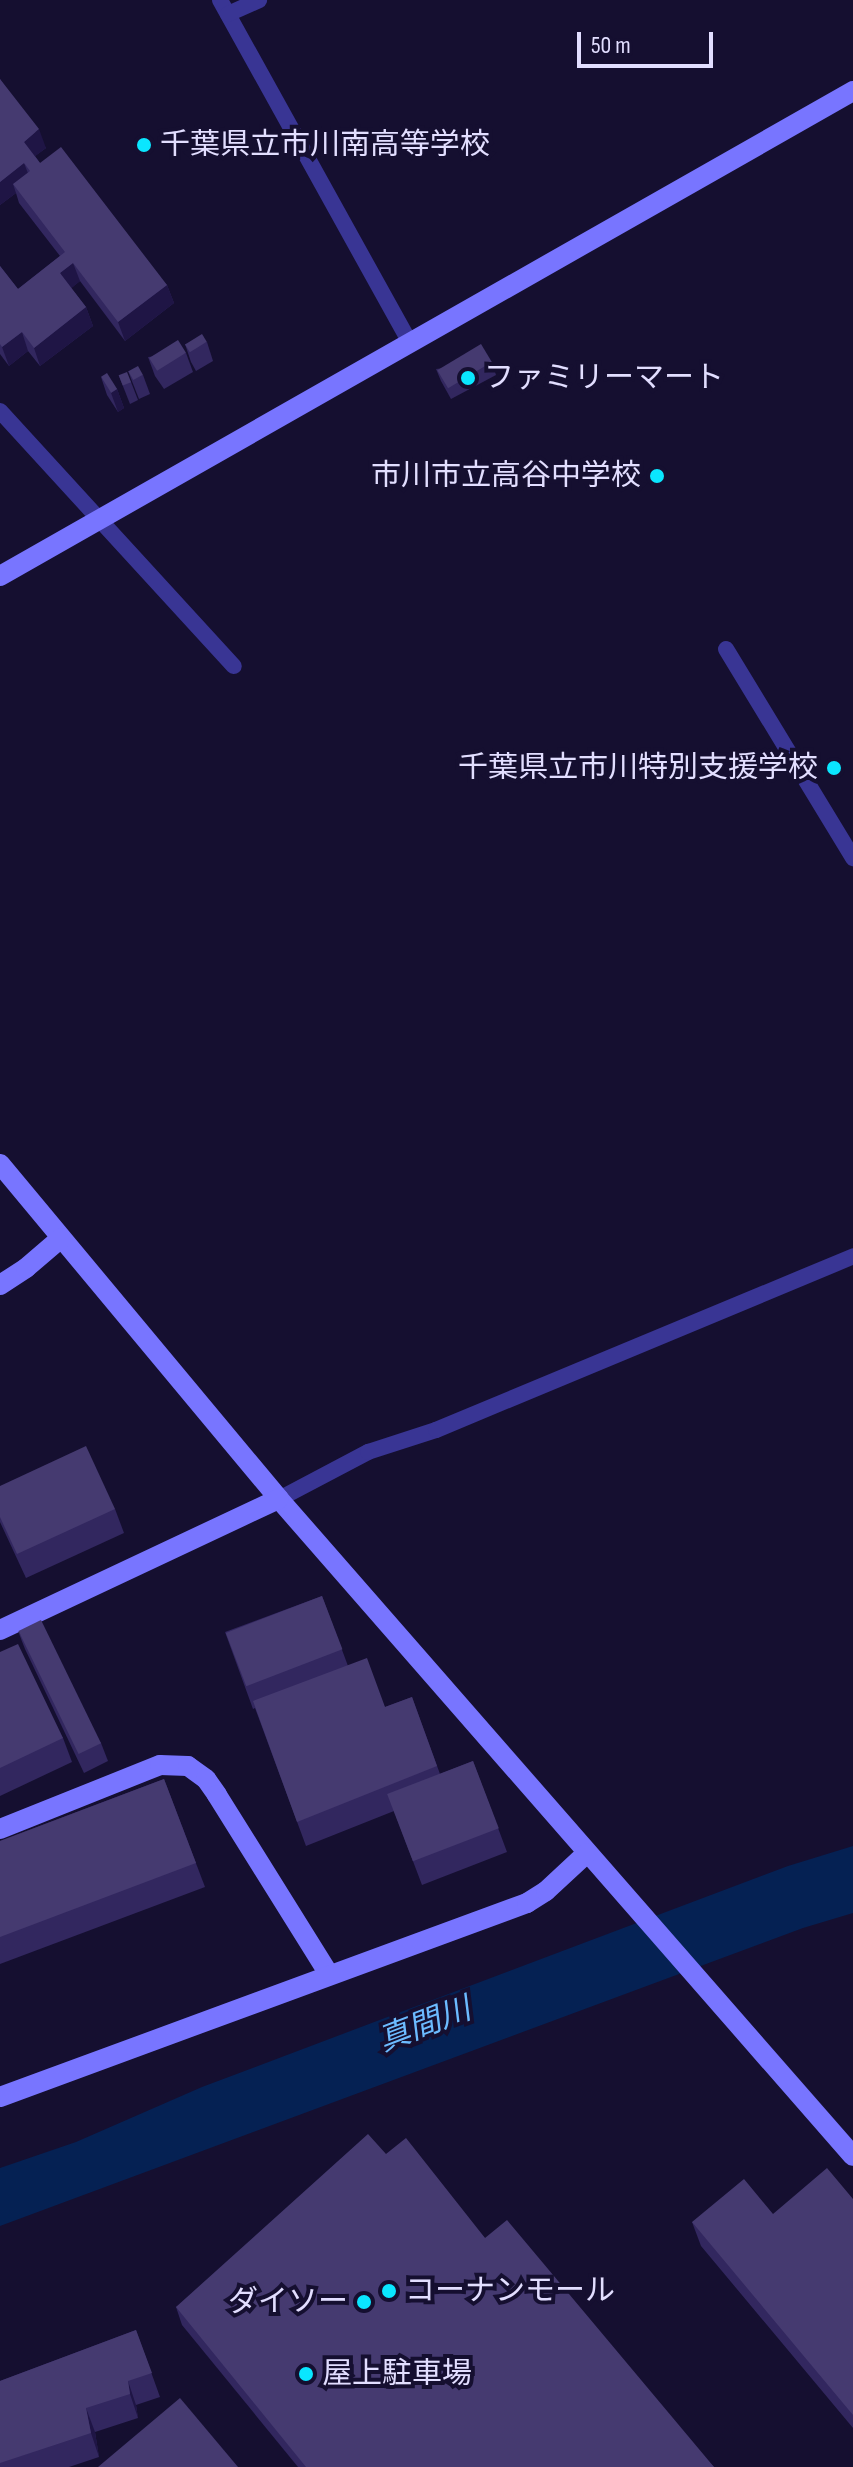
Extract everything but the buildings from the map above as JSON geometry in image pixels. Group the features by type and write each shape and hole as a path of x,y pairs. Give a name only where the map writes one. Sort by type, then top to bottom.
{"street":[{"path":"259,0 224,7 411,344"},
{"path":"0,576 853,91"},
{"path":"0,411 102,518 234,666"},
{"path":"726,649 853,858"},
{"path":"0,1164 279,1499 853,2156"},
{"path":"0,1285 61,1238"},
{"path":"0,1630 279,1499 368,1452 436,1430 853,1256"},
{"path":"0,1829 160,1765 188,1766 206,1779 329,1974"},
{"path":"0,2097 536,1899 587,1853"}],"water":[{"name":"真間川","path":"853,1846 853,1913 803,1928 0,2226 0,2168 76,2142 202,2087 788,1866"}],"place":[{"name":"千葉県立市川南高等学校","path":"144,145"},
{"name":"ファミリーマート","path":"468,378"},
{"name":"市川市立高谷中学校","path":"657,476"},
{"name":"千葉県立市川特別支援学校","path":"834,768"},
{"name":"コーナンモール","path":"389,2291"},
{"name":"ダイソー","path":"364,2302"},
{"name":"屋上駐車場","path":"306,2374"}]}
